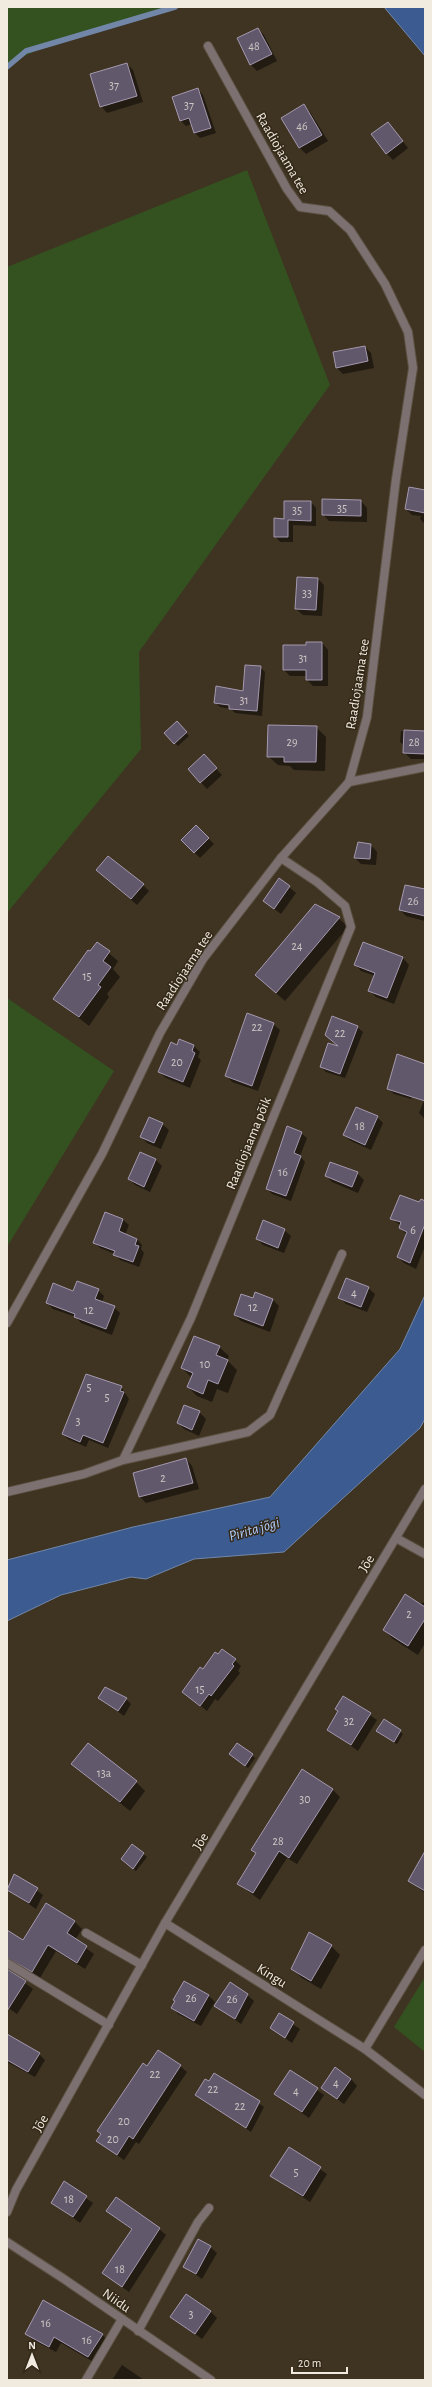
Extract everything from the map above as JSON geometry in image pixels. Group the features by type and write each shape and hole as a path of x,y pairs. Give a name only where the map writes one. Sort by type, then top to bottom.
{"street":[{"name":"Raadiojaama tee","path":"7,1323 102,1154 160,1033 203,959 281,858 349,782 367,717 396,480 413,368 408,332 385,284 350,230 330,211 300,207 287,189 208,46"},
{"path":"349,782 425,767"},
{"name":"Raadiojaama põik","path":"123,1460 191,1318 351,927 345,906 317,882 281,858"},
{"path":"7,1492 84,1474 123,1460 248,1432 270,1416 342,1254"},
{"name":"Jõe","path":"7,2212 16,2190 166,1923 425,1489"},
{"path":"396,1538 425,1554"},
{"name":"Kingu","path":"166,1923 365,2049 425,2095"},
{"path":"86,1933 142,1965"},
{"path":"365,2049 425,1950"},
{"path":"7,1963 109,2025"},
{"path":"138,2330 198,2222 209,2208"},
{"name":"Niidu","path":"7,2242 211,2380"},
{"path":"86,2380 122,2319"}],"green space":[{"path":"7,7 175,7 55,43 7,63"},
{"path":"247,170 330,385 139,652 141,749 7,913 7,267"},
{"path":"7,998 114,1071 7,1247"},
{"path":"425,1977 425,2052 394,2027"}],"water":[{"path":"384,7 425,7 425,56"},
{"name":"Pirita jõgi","path":"425,1295 425,1419 420,1428 284,1552 194,1559 146,1579 131,1577 61,1595 7,1621 7,1560 133,1527 270,1497 400,1349"}],"building":[{"path":"258,28 272,54 250,65 237,38"},
{"path":"127,63 137,96 100,107 90,74"},
{"path":"198,88 211,128 194,133 189,118 180,121 172,97"},
{"path":"304,104 322,135 299,148 281,118"},
{"path":"388,122 403,141 386,154 371,134"},
{"path":"365,346 368,361 336,368 333,352"},
{"path":"409,487 425,490 425,513 405,509"},
{"path":"322,499 361,500 361,516 322,515"},
{"path":"284,501 311,501 311,521 288,520 288,537 274,537 274,518 284,519"},
{"path":"297,577 318,578 316,610 295,609"},
{"path":"306,642 322,642 322,680 306,680 306,670 283,670 283,645 306,645"},
{"path":"245,665 261,666 257,711 229,709 229,705 214,703 216,686 243,691"},
{"path":"177,721 187,732 174,744 164,733"},
{"path":"268,725 317,726 316,762 284,762 284,757 267,757"},
{"path":"404,730 425,731 425,754 403,753"},
{"path":"204,754 217,768 200,783 188,769"},
{"path":"196,825 209,838 194,853 181,840"},
{"path":"358,842 371,844 370,859 354,858"},
{"path":"108,856 144,884 131,899 96,870"},
{"path":"279,878 290,886 274,909 263,901"},
{"path":"405,885 425,889 425,916 399,910"},
{"path":"315,904 340,917 276,993 255,975"},
{"path":"97,942 110,951 103,961 111,967 98,985 101,987 79,1017 53,999 88,950 90,951"},
{"path":"363,942 403,957 387,998 368,991 375,973 354,965"},
{"path":"247,1013 274,1023 252,1086 225,1076"},
{"path":"332,1016 358,1026 340,1074 320,1067 328,1043 338,1046 325,1035"},
{"path":"179,1039 194,1045 192,1051 195,1053 183,1082 158,1072 171,1042 177,1045"},
{"path":"397,1054 425,1064 425,1101 387,1089"},
{"path":"356,1107 378,1116 365,1145 343,1135"},
{"path":"149,1117 163,1123 154,1143 140,1137"},
{"path":"287,1126 302,1132 294,1153 301,1156 286,1196 266,1189"},
{"path":"140,1152 156,1159 144,1187 128,1179"},
{"path":"330,1162 358,1172 352,1187 325,1176"},
{"path":"400,1195 419,1202 421,1199 425,1201 425,1224 410,1263 397,1257 407,1232 399,1228 401,1222 390,1219"},
{"path":"105,1212 123,1219 119,1231 137,1239 135,1245 139,1246 133,1262 113,1255 115,1251 93,1243"},
{"path":"263,1220 285,1229 278,1248 256,1239"},
{"path":"346,1278 369,1287 361,1307 338,1298"},
{"path":"77,1281 99,1289 95,1299 115,1306 106,1329 74,1317 75,1314 46,1303 53,1283 73,1291"},
{"path":"255,1292 273,1299 263,1326 234,1315 241,1294 253,1298"},
{"path":"194,1336 220,1346 216,1355 228,1360 218,1384 208,1380 203,1394 187,1387 193,1373 181,1368"},
{"path":"86,1374 122,1386 120,1391 124,1392 103,1443 83,1435 80,1442 62,1434"},
{"path":"184,1405 200,1411 192,1430 177,1423"},
{"path":"186,1458 193,1483 139,1497 133,1473"},
{"path":"405,1594 425,1607 425,1619 408,1646 383,1630"},
{"path":"222,1649 236,1659 232,1664 234,1666 211,1696 209,1694 200,1706 182,1692 200,1667 203,1669 215,1652 218,1654"},
{"path":"105,1687 127,1698 118,1711 98,1698"},
{"path":"343,1696 371,1713 351,1745 327,1730 338,1711 335,1709"},
{"path":"384,1719 401,1730 394,1742 376,1731"},
{"path":"88,1743 137,1781 120,1802 71,1764"},
{"path":"237,1743 253,1754 245,1766 229,1754"},
{"path":"302,1769 333,1789 289,1858 279,1851 253,1893 237,1884 256,1853 251,1850"},
{"path":"132,1844 144,1853 133,1869 121,1859"},
{"path":"425,1851 425,1891 408,1881"},
{"path":"14,1874 38,1888 29,1903 7,1890"},
{"path":"46,1903 75,1921 67,1933 87,1946 77,1963 48,1945 32,1972 7,1958 7,1930 23,1940"},
{"path":"309,1932 332,1945 311,1981 291,1969"},
{"path":"7,1969 26,1981 7,2011"},
{"path":"184,1981 209,1995 194,2021 171,2008 175,2001 173,2000"},
{"path":"230,1982 248,1994 235,2019 214,2006"},
{"path":"279,2013 294,2022 285,2038 270,2028"},
{"path":"7,2034 40,2053 28,2072 7,2060"},
{"path":"158,2050 181,2065 133,2139 129,2136 117,2155 96,2141 101,2134 97,2131 143,2063 147,2066"},
{"path":"335,2067 351,2079 337,2099 321,2088"},
{"path":"290,2070 318,2088 302,2112 274,2094"},
{"path":"214,2073 260,2101 246,2128 195,2095 205,2079 209,2081"},
{"path":"289,2147 321,2167 303,2196 270,2176"},
{"path":"64,2181 87,2196 73,2217 51,2203"},
{"path":"116,2197 160,2228 122,2287 102,2273 132,2229 106,2211"},
{"path":"198,2239 211,2246 196,2274 183,2267"},
{"path":"186,2294 211,2311 195,2334 170,2317"},
{"path":"43,2300 103,2334 88,2357 54,2337 49,2347 25,2334"}],"waterway":[{"path":"7,67 26,51 175,7"}]}
